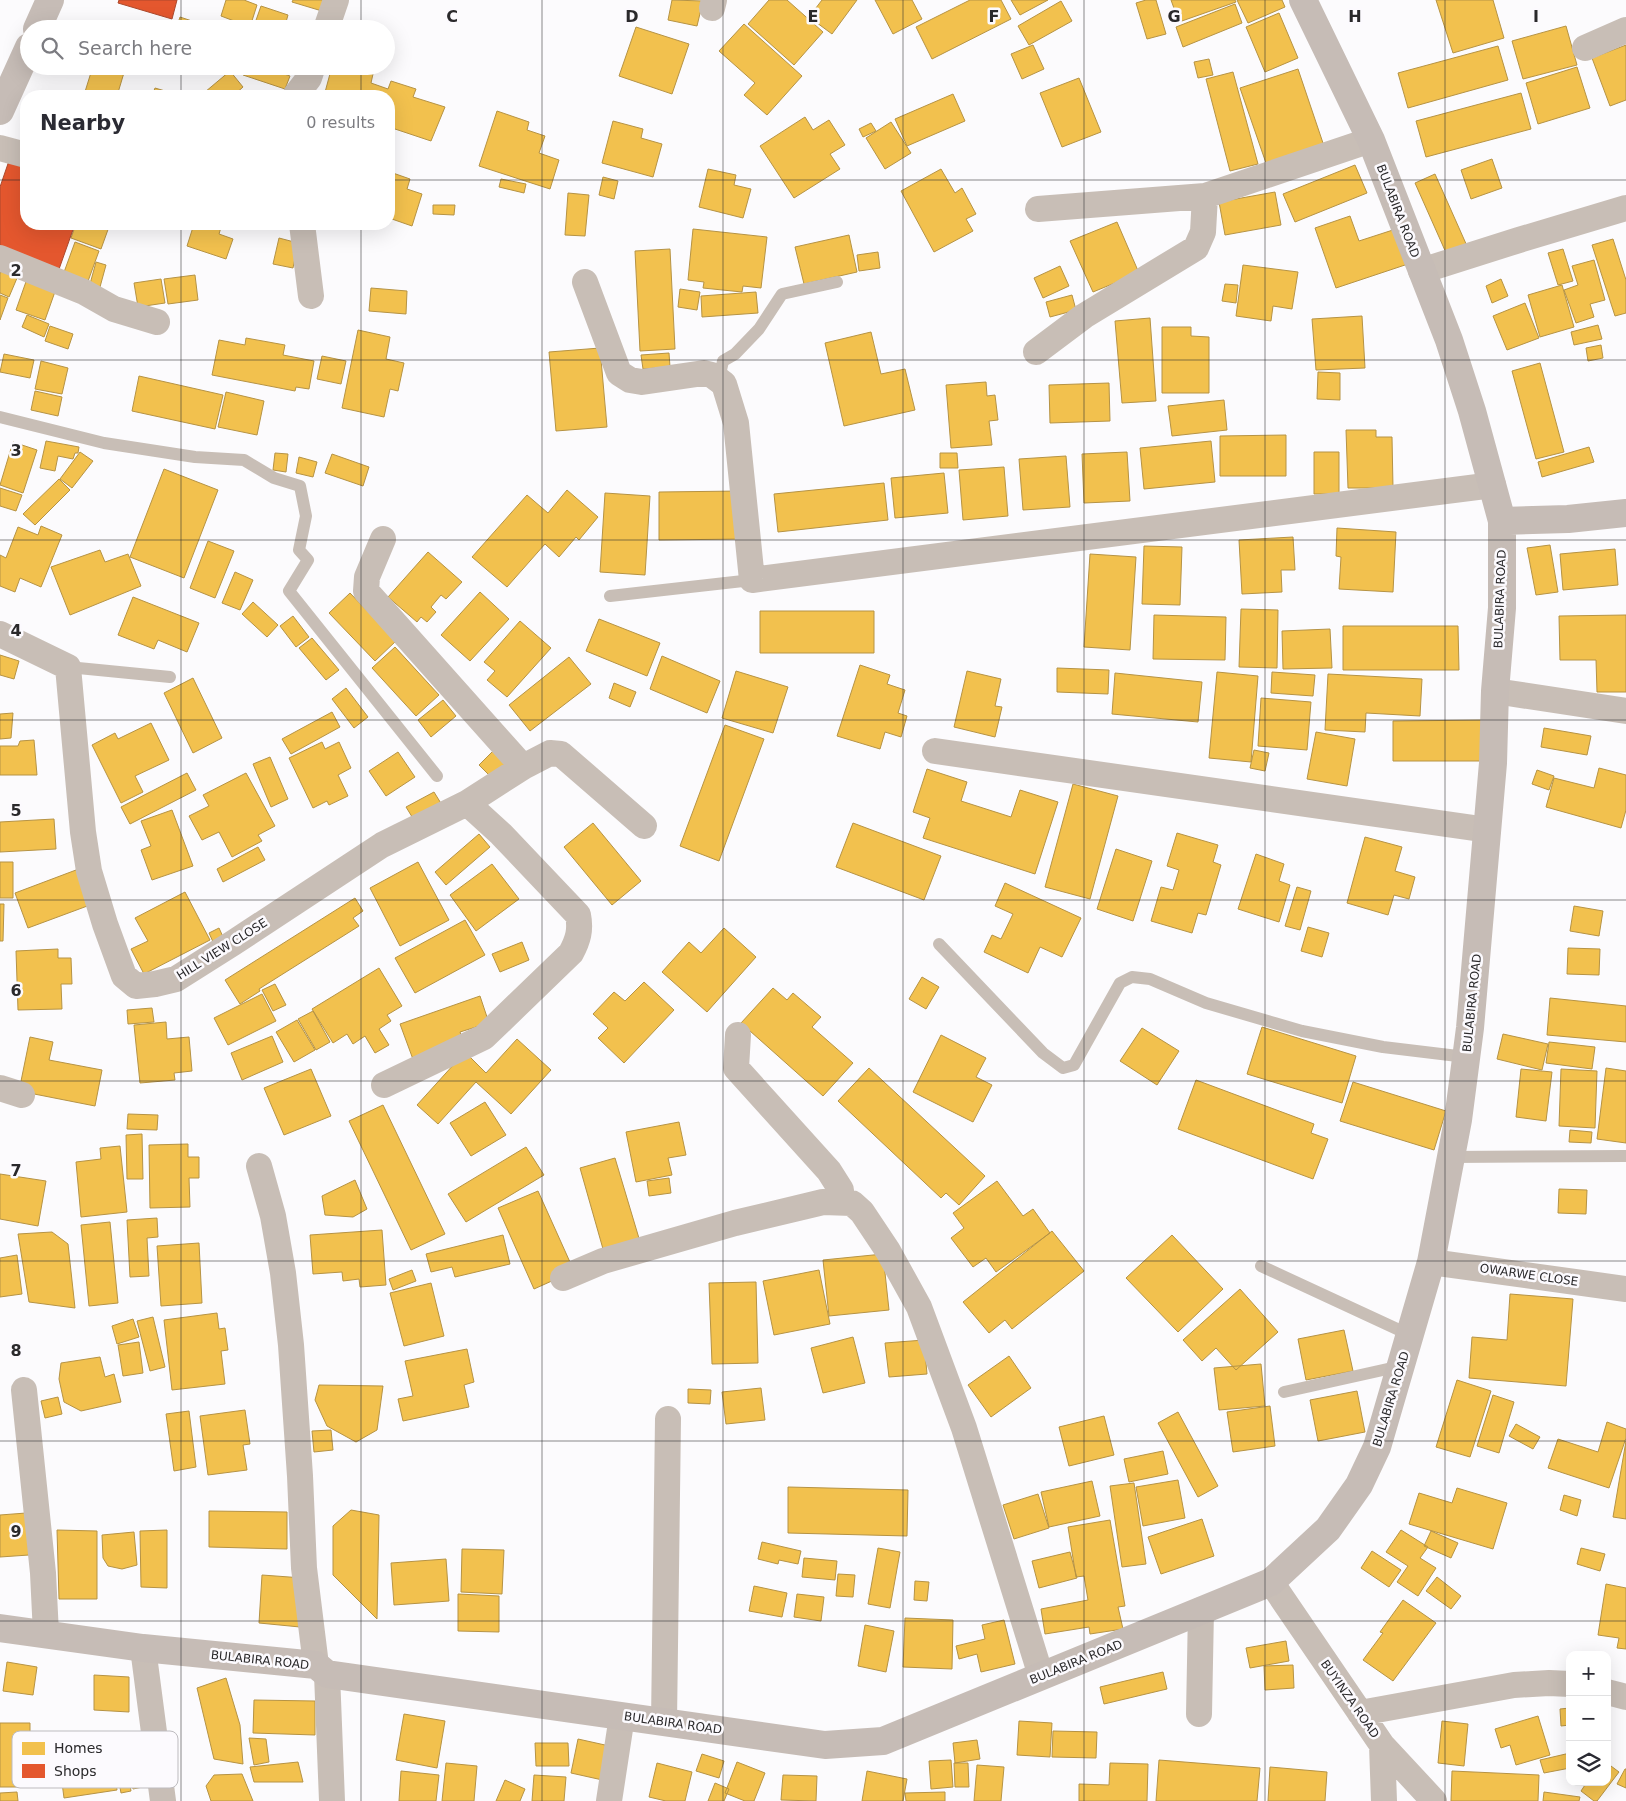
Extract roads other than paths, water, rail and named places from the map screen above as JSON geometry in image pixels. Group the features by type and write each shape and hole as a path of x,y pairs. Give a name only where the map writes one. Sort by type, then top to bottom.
{"street":[{"path":"41,20 50,0"},
{"path":"329,20 336,0"},
{"name":"BULABIRA ROAD","path":"0,1628 321,1670 825,1745 884,1741 1271,1582 1328,1529 1359,1485 1378,1447 1432,1262 1458,1120 1466,1057 1493,763 1502,608 1502,521 1472,411 1450,340 1421,271 1371,140 1304,0"},
{"path":"1586,48 1626,30"},
{"path":"0,110 20,67"},
{"path":"300,90 311,75"},
{"path":"1038,209 1204,196 1371,140"},
{"path":"0,148 20,153"},
{"path":"1036,352 1084,316 1196,248 1203,232 1204,196"},
{"path":"1421,271 1626,208"},
{"path":"303,230 311,296"},
{"path":"0,258 84,292 114,309 157,322"},
{"path":"585,282 619,373 630,380 642,382 704,373 719,379 724,384 736,422 752,580 1492,485"},
{"path":"1502,521 1568,519 1626,513"},
{"path":"383,539 366,577 366,591 523,767"},
{"path":"0,634 68,667"},
{"name":"HILL VIEW CLOSE","path":"68,667 82,832 89,871 105,924 124,976 136,986 176,979 382,845 467,804 523,767 550,753 561,754 644,826"},
{"path":"1496,691 1626,712"},
{"path":"935,751 1488,830"},
{"path":"384,1085 484,1038 571,953 578,939 580,927 578,915 501,834 467,804"},
{"path":"738,1035 736,1068 830,1171 841,1190 840,1201"},
{"path":"259,1166 273,1216 284,1273 300,1476 304,1568 321,1670 332,1801"},
{"path":"563,1278 603,1260 734,1223 823,1202 840,1201 852,1203 862,1212 888,1251 919,1306 964,1428 1041,1676"},
{"name":"OWARWE CLOSE","path":"1432,1262 1626,1289"},
{"path":"24,1390 44,1573 46,1634"},
{"path":"664,1722 668,1419"},
{"name":"BUYINZA ROAD","path":"1271,1582 1382,1745 1384,1801"},
{"path":"1199,1714 1202,1610"},
{"path":"143,1648 153,1731"},
{"path":"1360,1713 1514,1685 1566,1684"},
{"path":"1611,1693 1626,1697"},
{"path":"609,1801 622,1716"},
{"path":"1382,1745 1434,1801"},
{"path":"160,1788 162,1801"}],"lane":[{"path":"719,379 723,361 735,354 759,329 782,294 838,282"},
{"path":"0,417 104,443 195,457 244,460 274,478 300,486 306,516 299,550 308,560 289,591 437,776"},
{"path":"610,596 752,580"},
{"path":"68,667 170,677"},
{"path":"939,944 1043,1053 1063,1068 1074,1065 1120,984 1132,977 1150,979 1206,1003 1302,1031 1383,1047 1466,1057"},
{"path":"1451,1157 1626,1156"},
{"path":"1261,1266 1410,1334"},
{"path":"1284,1392 1401,1366"}]}
